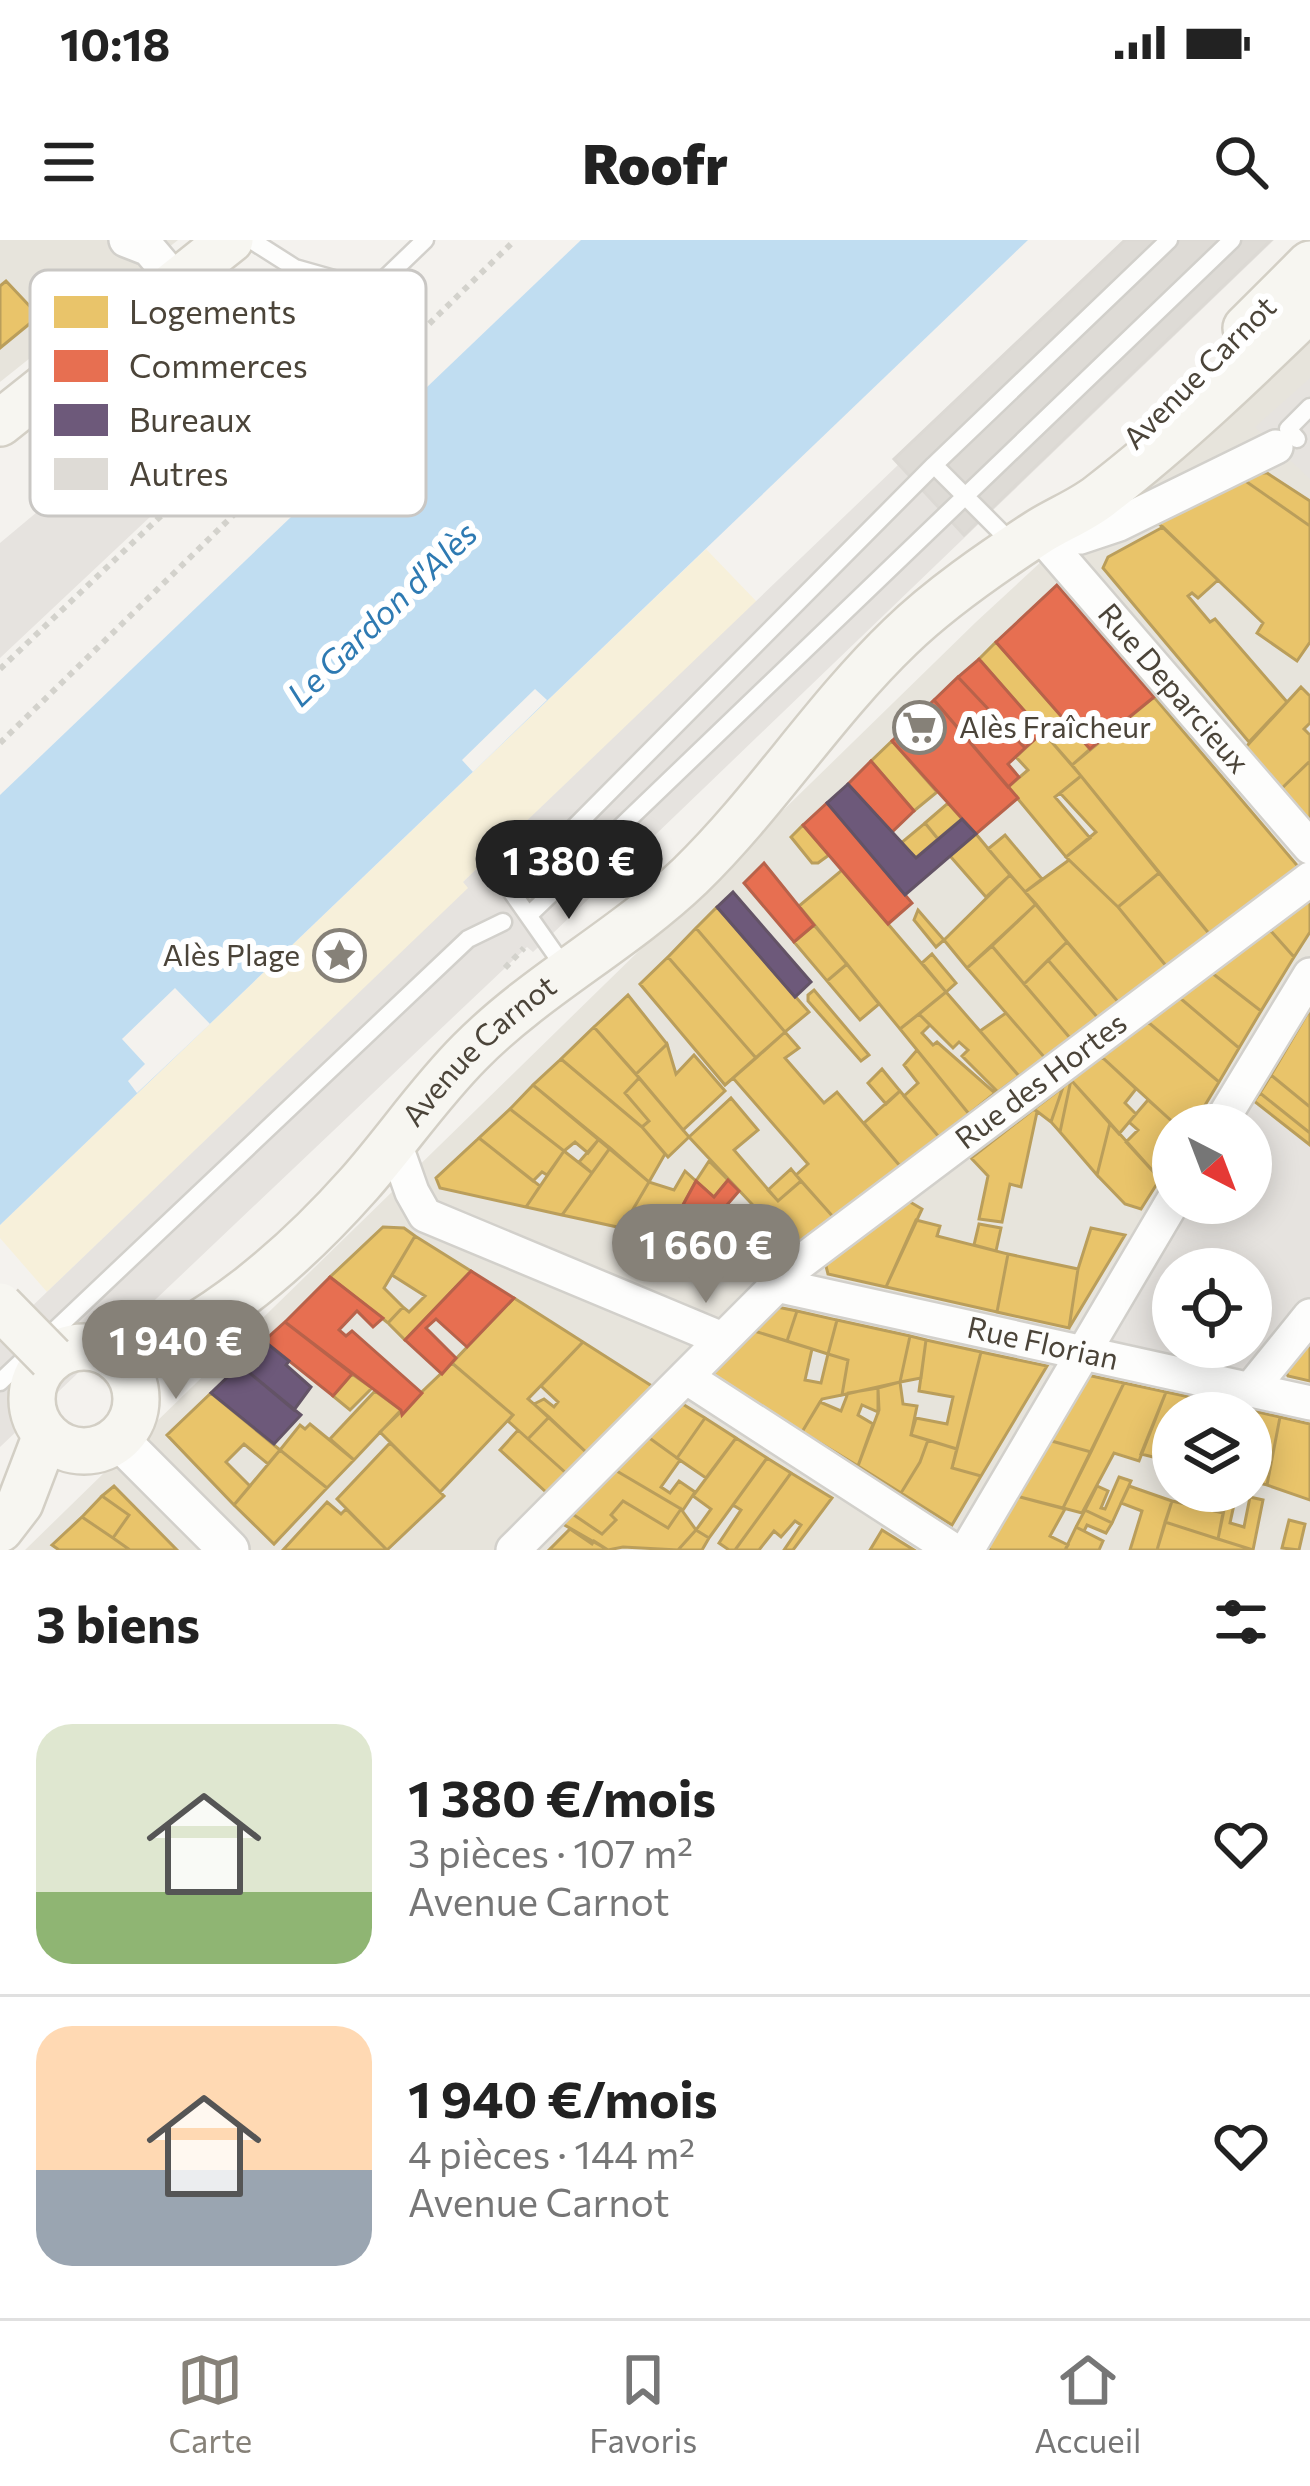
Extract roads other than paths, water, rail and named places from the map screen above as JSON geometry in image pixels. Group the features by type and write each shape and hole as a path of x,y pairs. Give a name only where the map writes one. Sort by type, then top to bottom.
{"main road":[{"path":"151,253 230,240"},
{"name":"Avenue Carnot","path":"1028,540 1310,264"},
{"name":"Avenue Carnot","path":"121,1362 215,1313 274,1266 358,1184 472,1049 687,878 756,806 901,636 1028,540 1095,500 1310,308"},
{"path":"0,423 30,389"},
{"path":"0,1306 51,1358"},
{"path":"94,1348 121,1362 136,1392 135,1410 118,1439 104,1447 73,1450 46,1435 31,1404 33,1387 51,1358 64,1351 94,1348"},
{"path":"0,1529 20,1503 46,1435"}],"street":[{"path":"1028,540 1080,537 1119,524 1294,446"},
{"name":"Rue Deparcieux","path":"1028,540 1310,847"},
{"name":"Rue des Hortes","path":"513,1550 797,1265 1310,879"},
{"path":"1232,1104 1310,974"},
{"path":"394,1141 425,1215 722,1339"},
{"path":"967,1550 1159,1224"},
{"name":"Rue Florian","path":"776,1285 1310,1403"},
{"path":"1250,1390 1310,1316"},
{"path":"686,1377 953,1550"},
{"path":"118,1439 229,1550"}],"lane":[{"path":"251,240 302,270"},
{"path":"394,270 425,240"},
{"path":"568,973 512,891 934,465 1168,240"},
{"path":"529,915 1232,240"},
{"path":"1294,446 1288,429 1310,407"},
{"path":"934,465 965,497 1028,540"},
{"path":"0,1382 468,939 503,922"}],"water":[{"name":"Le Gardon d'Alès","path":"581,240 1028,240 0,1225 0,795 292,516 426,516 426,388"}],"place":[{"name":"Alès Fraîcheur","path":"920,728"},
{"name":"Alès Plage","path":"339,956"}]}
